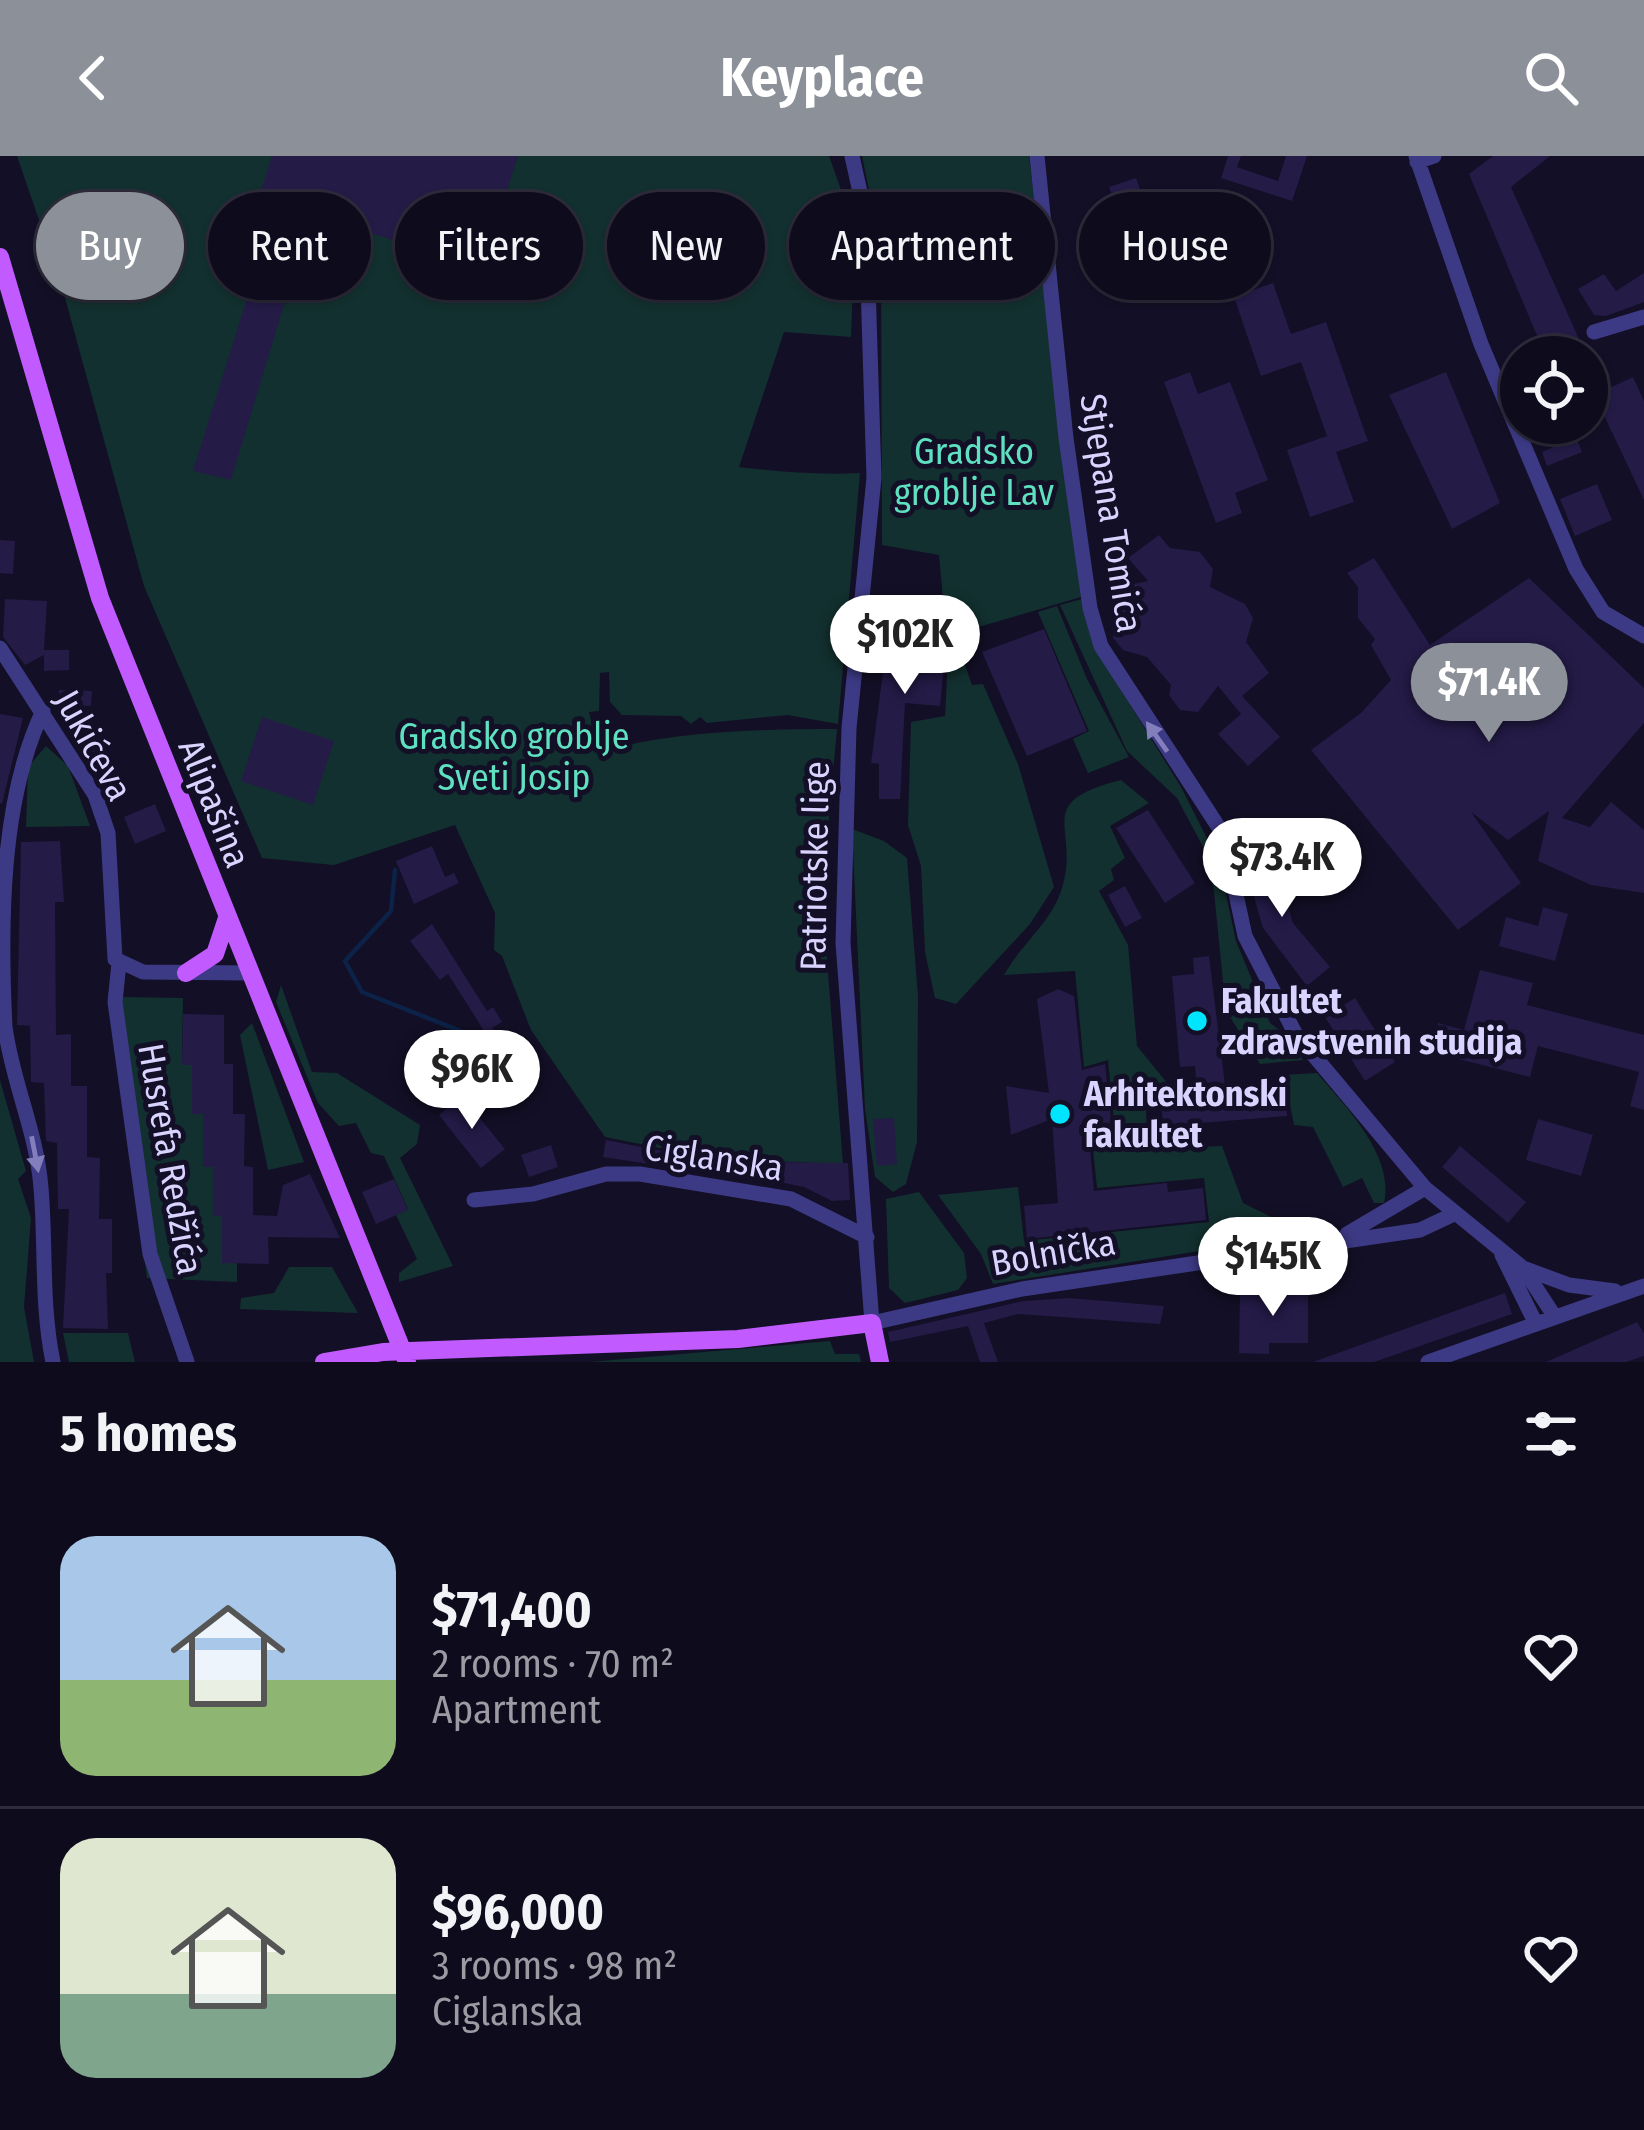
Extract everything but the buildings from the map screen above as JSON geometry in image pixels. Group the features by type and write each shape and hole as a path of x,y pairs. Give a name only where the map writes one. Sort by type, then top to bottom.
{"main road":[{"name":"Alipašina","path":"0,256 14,291 83,551 407,1362"},
{"path":"186,973 215,953 227,918"},
{"name":"Bolnička","path":"324,1362 383,1352 785,1335 872,1323"},
{"name":"Patriotske lige","path":"872,1323 880,1362"}],"street":[{"name":"Patriotske lige","path":"852,156 866,219 874,478 849,728 842,886 872,1323"},
{"name":"Stjepana Tomića","path":"1037,156 1066,439 1095,628 1113,670 1223,834 1245,936 1279,1009 1320,1067 1426,1188 1523,1268 1555,1317"},
{"path":"1434,156 1416,159 1481,344 1576,569 1603,612 1644,636"},
{"path":"1594,332 1644,317"},
{"name":"Jukićeva","path":"0,648 95,795 108,833 113,953 119,963"},
{"path":"43,712 20,760 12,799 1,935 5,1028 41,1187 44,1299 52,1362"},
{"path":"119,963 134,971 249,973"},
{"name":"Husrefa Redžića","path":"119,963 115,1002 150,1254 188,1362"},
{"name":"Ciglanska","path":"474,1200 550,1191 601,1175 640,1174 791,1199 867,1237"},
{"name":"Bolnička","path":"1334,1240 1426,1188"},
{"name":"Bolnička","path":"872,1323 1022,1289 1420,1230 1454,1214"},
{"name":"Stjepana Tomića","path":"1500,1253 1536,1324"},
{"path":"1523,1268 1569,1285 1624,1292"},
{"path":"1428,1362 1644,1286"}],"green space":[{"name":"Gradsko groblje Sveti Josip","path":"17,156 829,156 842,192 789,192 789,300 852,300 851,337 784,332 739,467 860,473 838,724 788,715 707,723 700,717 691,724 681,716 622,715 610,702 609,672 600,673 599,711 589,712 599,752 687,735 837,729 822,896 843,1164 715,1159 605,1137 531,1030 502,956 494,950 495,913 455,825 334,865 262,858 144,586 66,300 184,300 184,192 36,192 36,211"},
{"name":"Gradsko groblje Lav","path":"862,156 1029,156 1033,192 869,192"},
{"name":"Gradsko groblje Lav","path":"881,300 1046,300 1081,597 951,635 946,631 939,555 882,545"},
{"path":"1082,599 1108,669 1181,787 1219,862 1236,941 1270,1023 1289,1037 1303,1060 1260,1064 1226,1011 1211,862 1177,798 1127,751 1060,605"},
{"path":"1057,606 1087,679 1129,757 1088,773 1073,739 1089,731 1038,612"},
{"path":"955,637 972,685 983,684 1018,764 1054,887 1030,924 956,1004 935,998 925,952 921,866 908,825 911,722 945,716 949,639"},
{"path":"46,746 68,766 90,826 26,827 28,767"},
{"path":"1121,780 1149,803 1110,826 1125,858 1111,869 1114,880 1099,891 1128,945 1137,1046 1177,1095 1145,1099 1148,1138 1176,1148 1222,1146 1243,1203 1306,1234 993,1284 981,1254 938,1195 1018,1187 1024,1241 1209,1222 1204,1178 1097,1188 1091,1130 1115,1131 1108,1060 1084,1067 1075,971 1004,975 1051,912 1062,888 1067,808 1093,789"},
{"path":"852,829 884,841 907,858 918,996 917,1142 906,1184 893,1192 875,1177 865,1109"},
{"path":"281,985 312,1072 337,1073 420,1125 417,1144 400,1158 453,1266 399,1282 399,1273 417,1259 396,1215 408,1209 384,1156 371,1153 356,1123 339,1126 318,1103 276,1002"},
{"path":"121,997 183,998 182,1064 192,1065 203,1114 203,1166 213,1167 213,1216 222,1216 222,1262 237,1263 237,1282 147,1278 114,1009"},
{"path":"252,1023 304,1162 268,1170 240,1035"},
{"path":"1317,1073 1375,1150 1382,1167 1384,1203 1374,1203 1362,1178 1343,1187 1313,1127 1294,1125 1284,1075"},
{"path":"0,1080 26,1171 18,1179 31,1218 24,1307 34,1362 0,1362"},
{"path":"919,1192 964,1253 967,1278 958,1290 905,1303 889,1288 886,1199"},
{"path":"289,1267 332,1267 358,1313 240,1309 241,1298 274,1293"},
{"path":"63,1333 128,1333 135,1362 69,1362"},
{"path":"830,1341 835,1354 859,1354 861,1362 590,1362"}],"waterway":[{"path":"395,870 391,911 345,961 362,992 463,1032 464,1046 494,1084"}],"place":[{"name":"Fakultet zdravstvenih studija","path":"1197,1021"},
{"name":"Arhitektonski fakultet","path":"1060,1114"}]}
